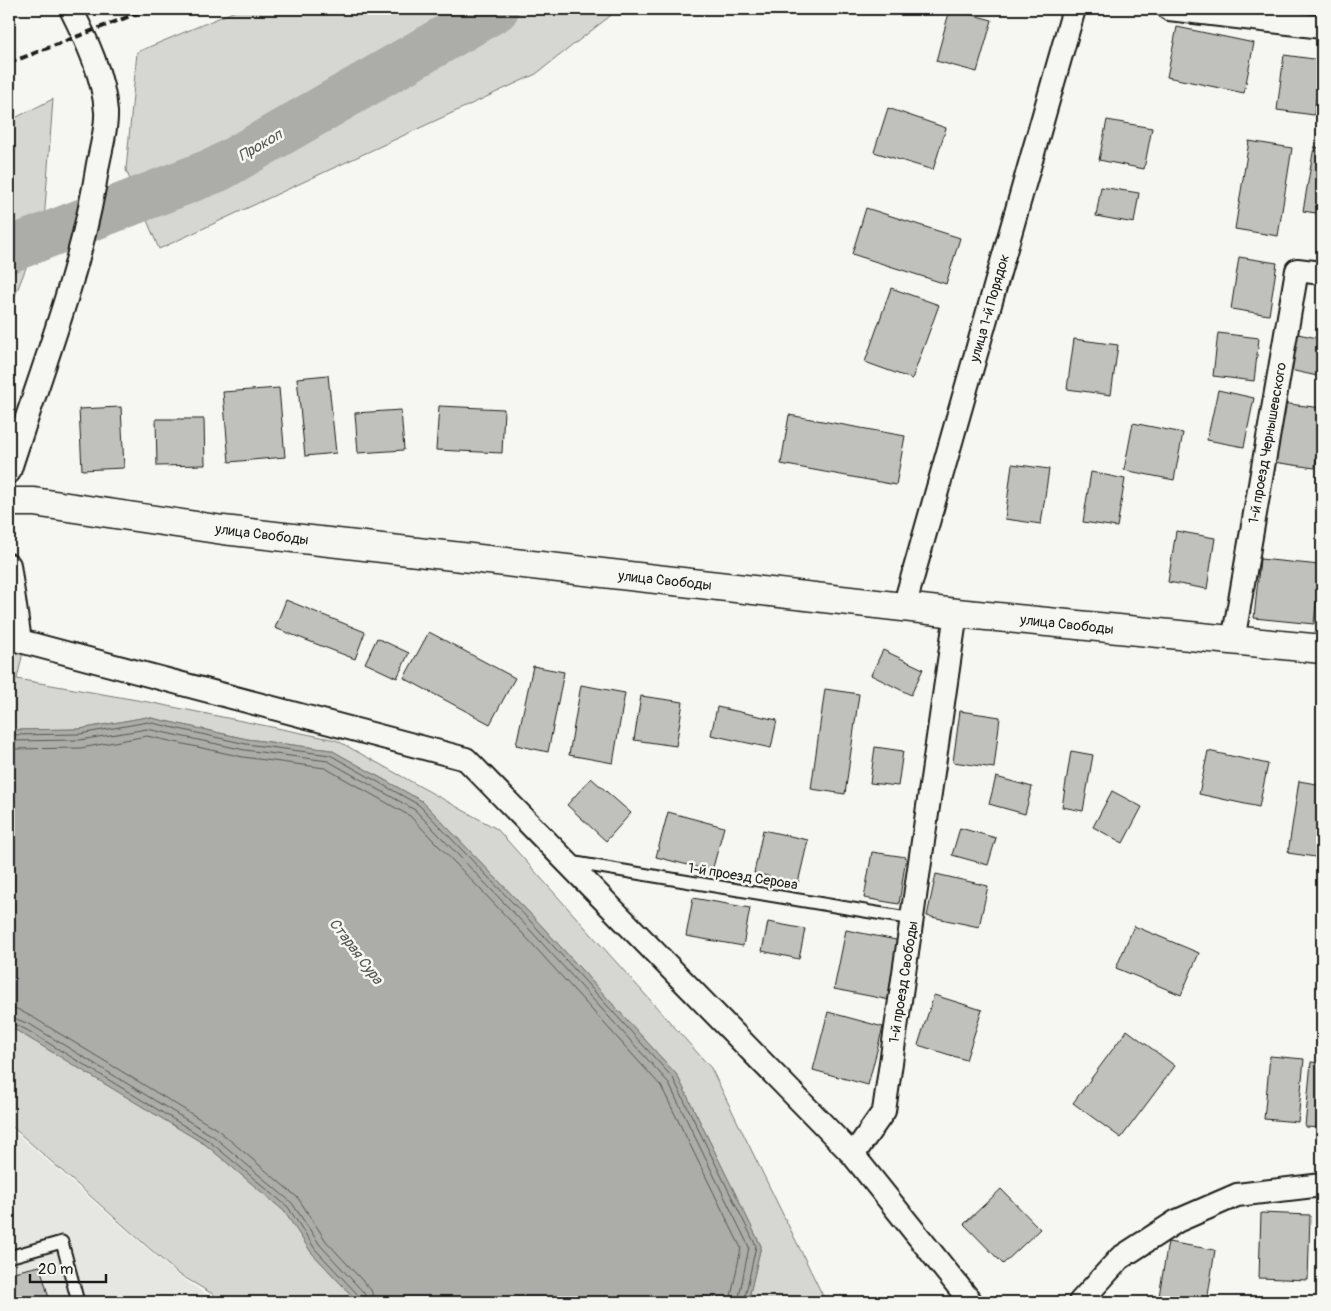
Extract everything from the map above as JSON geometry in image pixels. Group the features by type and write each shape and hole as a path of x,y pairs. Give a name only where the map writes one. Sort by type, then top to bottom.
{"main road":[{"name":"улица Свободы","path":"9,502 34,502 223,530 956,613 1322,649"}],"street":[{"path":"9,472 56,336 95,188 106,112 94,56 71,9"},
{"name":"улица 1-й Порядок","path":"904,607 1074,9"},
{"path":"1169,9 1322,27"},
{"name":"1-й проезд Чернышевского","path":"1234,641 1297,270 1322,273"},
{"path":"9,565 20,641 466,759 853,1155 971,1302"},
{"name":"1-й проезд Свободы","path":"853,1155 884,1111 956,613"},
{"path":"1080,1302 1120,1258 1176,1221 1237,1195 1322,1185"}],"lane":[{"name":"1-й проезд Серова","path":"568,862 913,919"},
{"path":"9,1257 62,1242 78,1302"}],"shaded area":[{"path":"240,9 619,9 536,74 159,249 126,170 137,52"},
{"path":"53,99 44,222 9,311 9,121"},
{"path":"9,637 23,652 17,679 148,702 336,740 497,829 711,1068 826,1302 748,1302 761,1246 677,1075 539,923 422,801 331,750 247,739 147,717 80,729 9,730"},
{"path":"9,1026 206,1145 284,1211 311,1252 358,1302 226,1302 177,1273 9,1124"},
{"path":"9,1127 176,1274 218,1302 9,1302"}],"water":[{"name":"Старая Сура","path":"147,717 247,739 331,750 422,801 539,923 677,1075 761,1246 748,1302 358,1302 311,1252 284,1211 206,1145 9,1026 9,730 80,729"}],"building":[{"path":"950,9 992,20 977,72 936,61"},
{"path":"1177,27 1254,43 1244,93 1167,77"},
{"path":"1284,55 1321,60 1314,115 1277,110"},
{"path":"888,108 946,128 933,170 874,152"},
{"path":"1107,120 1152,128 1144,169 1099,160"},
{"path":"1249,141 1292,148 1278,236 1235,229"},
{"path":"1314,147 1322,148 1322,214 1303,211"},
{"path":"1101,187 1139,193 1134,223 1096,216"},
{"path":"866,208 960,238 946,284 852,254"},
{"path":"1239,257 1277,263 1269,315 1231,309"},
{"path":"891,288 939,305 912,379 865,362"},
{"path":"1218,333 1259,338 1254,381 1213,376"},
{"path":"1298,334 1322,339 1322,377 1290,370"},
{"path":"1074,339 1118,345 1111,395 1067,389"},
{"path":"328,375 336,453 305,456 297,378"},
{"path":"279,388 285,457 229,462 223,392"},
{"path":"1218,390 1254,398 1244,447 1207,440"},
{"path":"1281,403 1322,408 1315,468 1273,462"},
{"path":"439,406 504,409 502,453 436,450"},
{"path":"121,407 124,468 82,470 79,409"},
{"path":"401,410 404,450 358,453 355,413"},
{"path":"789,415 905,436 896,485 781,464"},
{"path":"156,419 204,419 205,465 157,466"},
{"path":"1133,423 1183,433 1174,480 1124,470"},
{"path":"1012,464 1049,469 1041,524 1005,519"},
{"path":"1091,472 1125,479 1117,527 1083,522"},
{"path":"1176,531 1215,538 1207,589 1168,582"},
{"path":"1260,559 1320,565 1314,624 1254,618"},
{"path":"286,600 365,632 355,659 275,628"},
{"path":"429,632 515,678 490,724 404,678"},
{"path":"377,638 409,653 397,678 365,663"},
{"path":"883,650 923,669 911,695 871,675"},
{"path":"533,666 564,672 548,752 516,745"},
{"path":"581,685 625,693 613,763 569,755"},
{"path":"825,689 859,694 845,794 811,789"},
{"path":"641,696 683,702 676,746 634,740"},
{"path":"717,707 777,720 771,748 711,735"},
{"path":"960,711 1000,717 994,768 953,762"},
{"path":"875,747 903,751 898,786 870,783"},
{"path":"1071,751 1093,755 1083,811 1062,807"},
{"path":"1208,751 1268,764 1259,807 1199,794"},
{"path":"996,777 1032,787 1025,814 989,804"},
{"path":"591,778 631,813 606,841 567,805"},
{"path":"1299,781 1322,785 1322,858 1288,853"},
{"path":"1112,791 1142,807 1123,843 1093,827"},
{"path":"668,812 724,827 712,871 656,857"},
{"path":"960,828 996,838 988,865 952,855"},
{"path":"763,830 808,840 798,883 754,873"},
{"path":"872,852 906,857 899,904 864,898"},
{"path":"936,874 988,886 979,927 927,916"},
{"path":"693,898 750,908 743,946 686,936"},
{"path":"768,922 805,929 799,959 762,951"},
{"path":"1134,926 1199,953 1181,995 1116,968"},
{"path":"846,930 901,941 890,1000 834,989"},
{"path":"934,995 982,1010 966,1060 918,1045"},
{"path":"828,1012 883,1027 868,1085 813,1070"},
{"path":"1127,1030 1175,1066 1121,1138 1073,1103"},
{"path":"1270,1056 1304,1059 1298,1122 1264,1119"},
{"path":"1311,1062 1322,1063 1322,1128 1305,1127"},
{"path":"1001,1189 1040,1229 1003,1264 964,1224"},
{"path":"1318,1210 1322,1210 1322,1247 1317,1247"},
{"path":"1261,1213 1310,1215 1308,1280 1259,1278"},
{"path":"1168,1242 1215,1250 1207,1302 1158,1302"},
{"path":"40,1266 50,1302 9,1302 9,1273"}],"waterway":[{"name":"Прокоп","path":"9,250 218,169 496,9"}],"railway":[{"path":"9,63 148,9"}]}
